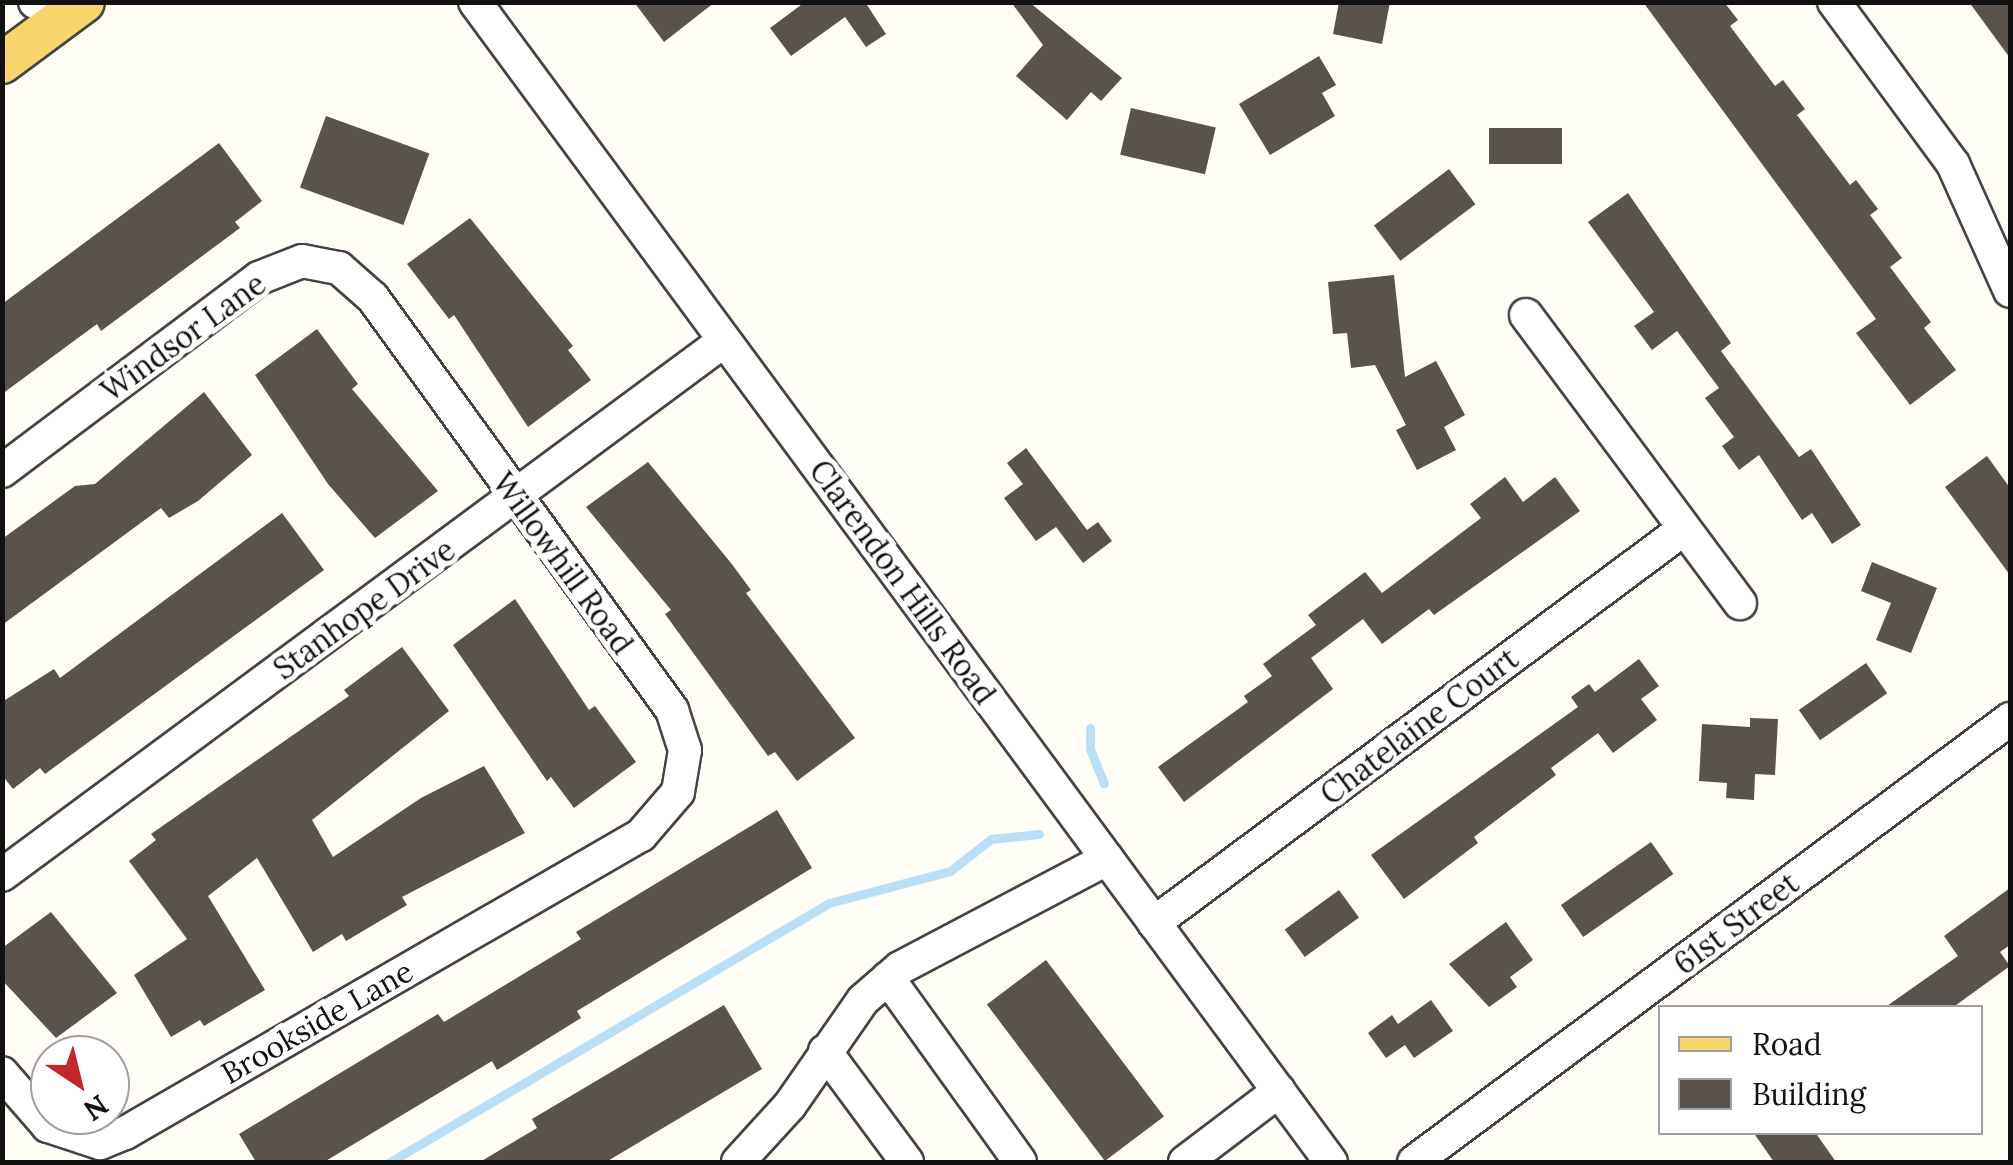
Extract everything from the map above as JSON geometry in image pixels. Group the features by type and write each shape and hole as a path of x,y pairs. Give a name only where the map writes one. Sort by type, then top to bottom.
{"main road":[{"path":"2,63 61,7"}],"street":[{"name":"Clarendon Hills Road","path":"474,2 1331,1162"},
{"path":"1834,2 1953,164 2010,291"},
{"name":"Windsor Lane","path":"2,471 282,265 302,261 340,268 372,298"},
{"name":"Willowhill Road","path":"372,298 678,723 682,779 671,805 641,835"},
{"path":"1526,315 1740,603"},
{"name":"Stanhope Drive","path":"2,876 724,341"},
{"name":"Chatelaine Court","path":"1154,924 1684,529"},
{"name":"61st Street","path":"1414,1162 2010,718"},
{"name":"Brookside Lane","path":"2,1073 48,1126 100,1143 641,835"},
{"path":"738,1162 790,1105 862,1000 888,978 1107,859"},
{"path":"888,978 1020,1162"},
{"path":"825,1051 907,1162"},
{"path":"1184,1162 1278,1092"}],"building":[{"path":"634,2 715,2 664,42"},
{"path":"805,2 865,2 886,34 866,47 845,17 791,56 770,28"},
{"path":"1011,2 1029,2 1122,78 1101,101 1091,92 1067,120 1016,76 1043,45"},
{"path":"1339,2 1390,2 1382,44 1333,34"},
{"path":"1643,2 1724,2 1738,20 1730,26 1775,86 1783,80 1805,109 1797,115 1850,185 1856,180 1878,209 1870,215 1902,258 1890,267 1931,322 1924,328 1956,370 1910,405 1856,333 1876,319"},
{"path":"1969,2 2010,2 2010,58"},
{"path":"1319,56 1336,85 1322,93 1335,116 1270,155 1239,104"},
{"path":"1131,108 1216,128 1205,174 1120,155"},
{"path":"326,116 429,154 403,225 300,187"},
{"path":"1489,128 1562,128 1562,164 1489,164"},
{"path":"219,143 262,201 235,222 240,228 101,331 97,324 2,394 2,304"},
{"path":"1449,169 1475,204 1400,261 1374,226"},
{"path":"1628,193 1731,343 1721,351 1799,457 1811,449 1861,525 1832,544 1812,513 1802,520 1759,455 1739,470 1722,446 1734,437 1705,398 1719,388 1677,331 1652,350 1634,326 1654,312 1588,222"},
{"path":"470,218 573,346 568,350 591,380 528,427 454,315 449,319 407,264"},
{"path":"1394,275 1405,377 1436,361 1465,415 1444,427 1456,450 1417,470 1396,430 1406,425 1375,365 1351,368 1347,333 1333,334 1328,282"},
{"path":"317,329 358,384 352,389 438,491 375,538 328,484 255,375"},
{"path":"204,392 252,455 198,501 169,518 161,508 2,625 2,539 75,486 95,484"},
{"path":"1026,448 1087,530 1098,522 1112,541 1083,563 1056,527 1036,541 1004,498 1023,484 1007,463"},
{"path":"1987,456 2010,488 2010,575 1945,487"},
{"path":"648,462 731,563 751,590 746,593 855,738 797,781 775,752 768,756 665,614 671,610 586,507"},
{"path":"1505,477 1523,502 1555,477 1580,511 1434,615 1429,609 1382,644 1363,619 1311,658 1333,689 1184,802 1158,767 1248,702 1244,696 1272,676 1263,664 1316,625 1308,615 1365,572 1382,593 1481,518 1470,504"},
{"path":"282,513 324,570 45,774 40,768 13,789 2,775 2,702 54,669 60,678"},
{"path":"1872,562 1937,588 1911,653 1876,640 1891,603 1861,591"},
{"path":"515,599 589,710 595,706 636,762 574,808 551,777 547,781 453,645"},
{"path":"402,647 449,711 312,820 333,857 421,798 484,766 525,833 402,897 407,905 346,941 342,934 313,952 257,858 208,896 265,990 204,1026 200,1020 171,1037 134,975 187,939 129,861 156,840 151,834 349,696 344,690"},
{"path":"1639,659 1659,686 1641,699 1657,720 1613,753 1598,733 1551,768 1556,775 1474,837 1478,843 1404,899 1371,855 1578,707 1571,697 1589,684 1595,692"},
{"path":"1866,663 1887,693 1820,740 1799,710"},
{"path":"1750,718 1778,719 1775,775 1755,774 1754,800 1726,798 1727,783 1699,781 1702,724 1750,727"},
{"path":"777,810 812,868 577,1011 581,1018 497,1070 492,1061 324,1162 256,1162 239,1134 438,1014 444,1022 581,939 576,932"},
{"path":"1651,842 1673,874 1583,937 1561,905"},
{"path":"2010,888 2010,945 2000,952 2010,966 1956,1005 1888,1005 1958,956 1944,936"},
{"path":"1339,890 1359,918 1305,957 1285,929"},
{"path":"51,912 117,993 60,1035 53,1035 2,980 2,948"},
{"path":"1506,922 1533,960 1510,977 1517,987 1489,1007 1449,964"},
{"path":"1046,960 1164,1117 1105,1161 987,1005"},
{"path":"1431,1000 1453,1031 1414,1058 1405,1045 1386,1058 1368,1033 1392,1015 1398,1024"},
{"path":"724,1005 762,1069 606,1162 480,1162 537,1128 532,1119"},
{"path":"1755,1135 1817,1135 1836,1162 1774,1162"}],"waterway":[{"path":"1090,728 1090,749 1104,783"},
{"path":"390,1162 829,903 950,871 991,839 1039,834"}]}
